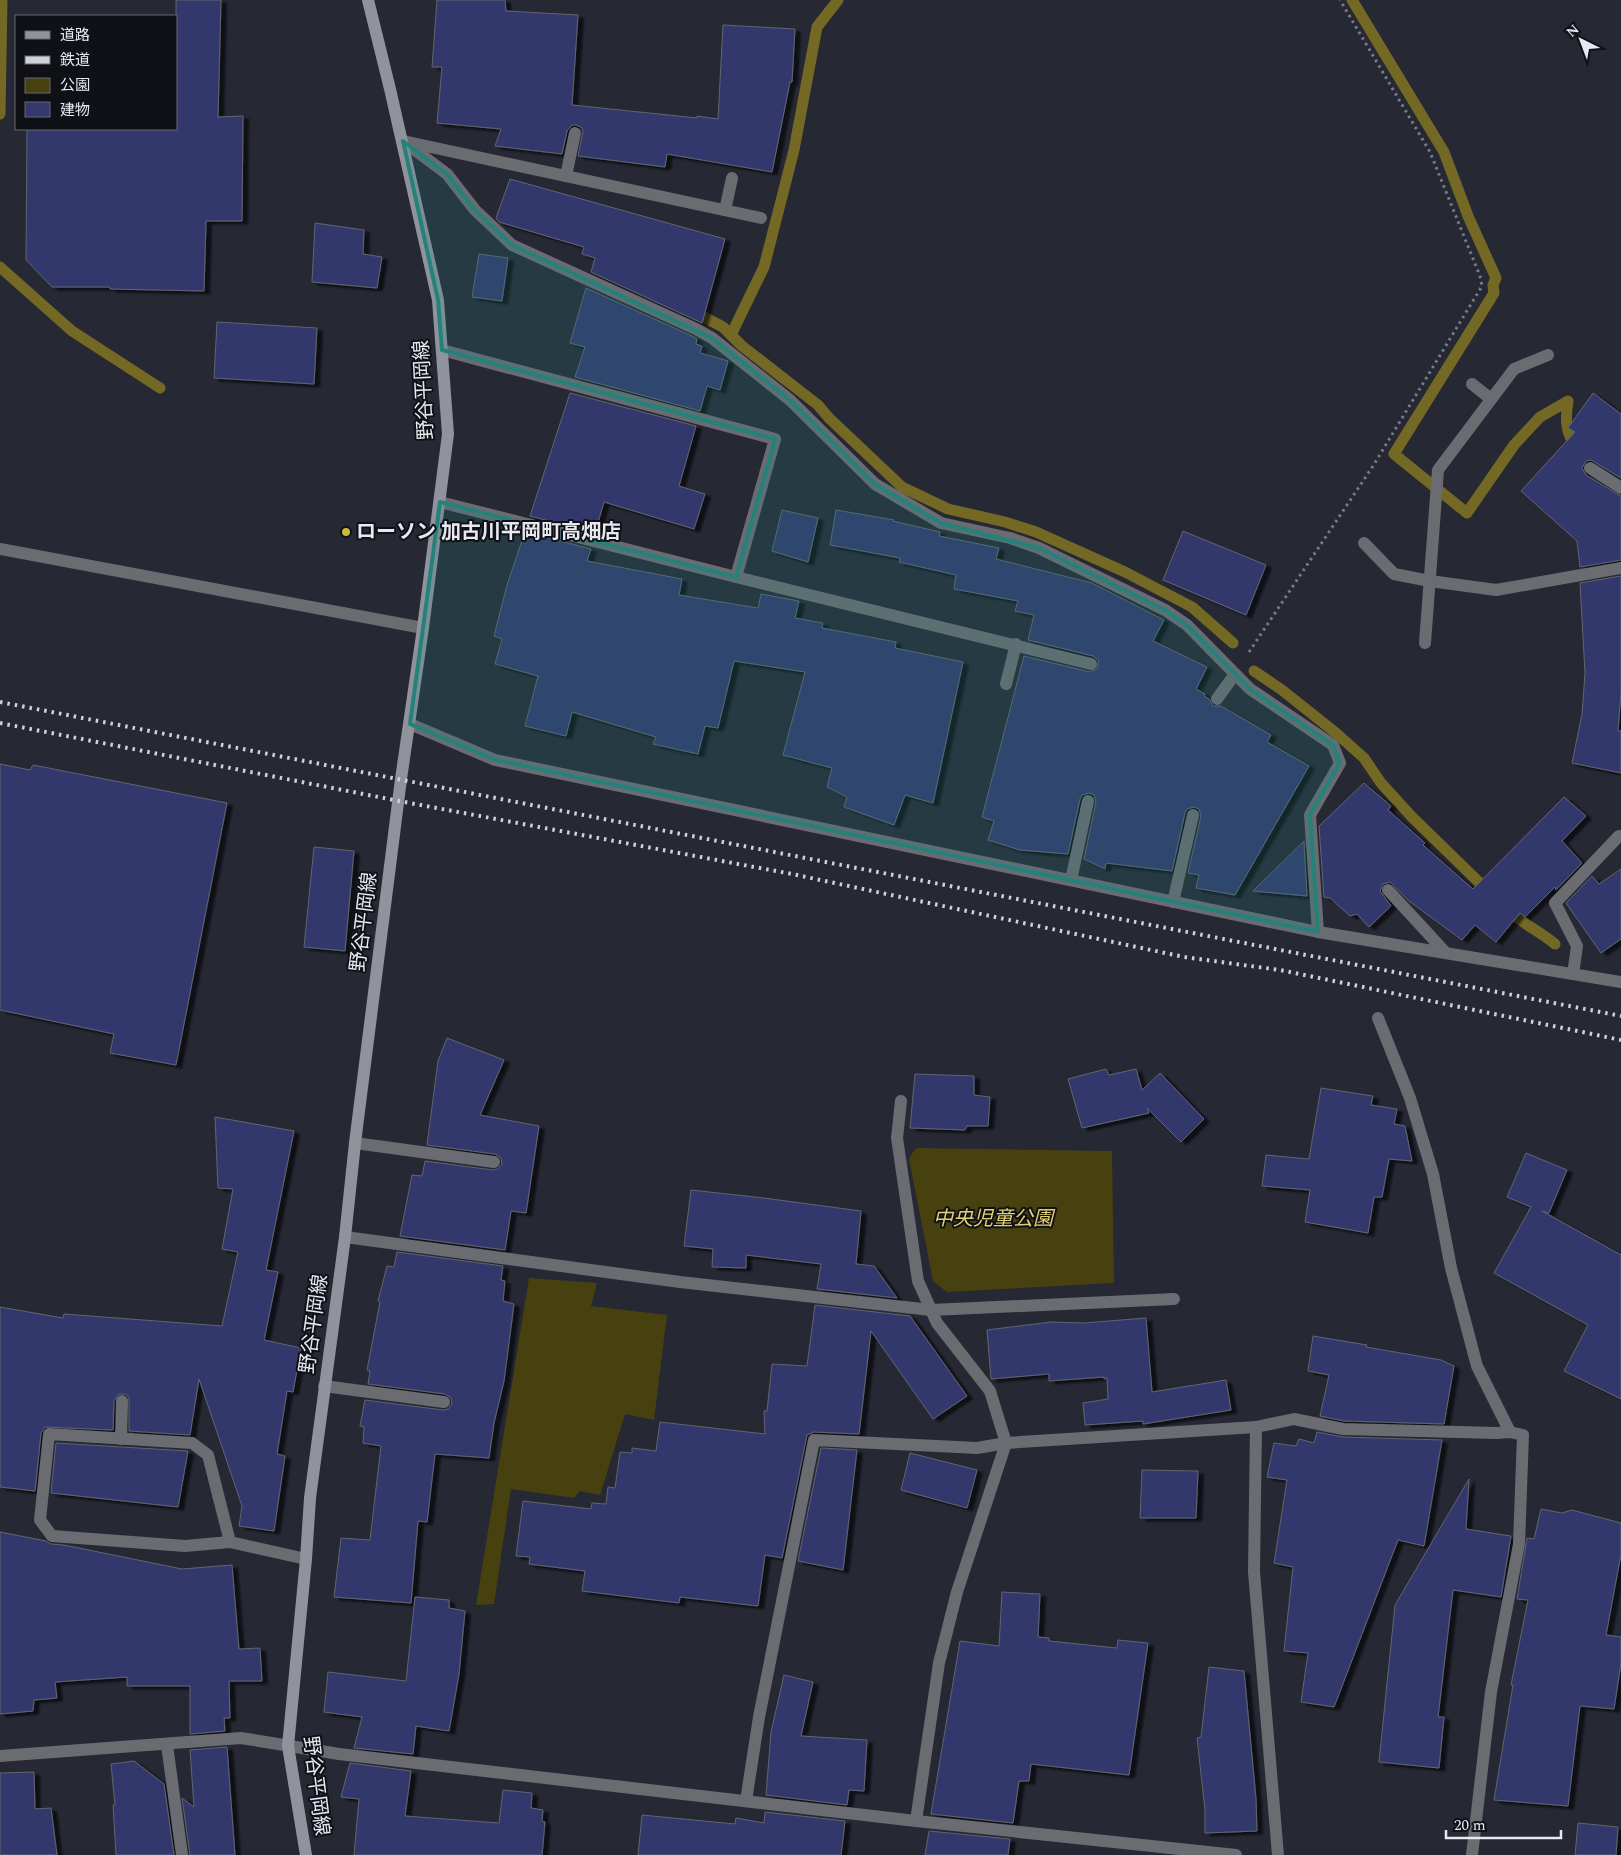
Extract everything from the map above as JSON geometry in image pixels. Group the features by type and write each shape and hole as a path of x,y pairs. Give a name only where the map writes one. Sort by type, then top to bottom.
{"main road":[{"name":"野谷平岡線","path":"306,1855 288,1746 310,1498 448,434 438,300 368,0"}],"street":[{"path":"566,176 576,133"},
{"path":"402,141 761,218"},
{"path":"402,141 447,174 475,210 512,245 712,338 790,400 875,484 941,523 1010,538 1039,548 1165,610 1187,625 1250,689 1333,745 1340,763 1310,815 1318,932"},
{"path":"725,210 732,178"},
{"path":"442,350 774,439 736,577"},
{"path":"1424,643 1438,470 1514,369 1548,355"},
{"path":"1472,384 1491,399"},
{"path":"1590,468 1621,488"},
{"path":"440,502 1091,664"},
{"path":"1364,543 1394,574 1496,590 1621,568"},
{"path":"0,550 423,628"},
{"path":"1006,684 1016,644"},
{"path":"1217,699 1235,674"},
{"path":"410,724 495,760 1318,932 1621,982"},
{"path":"1071,880 1088,801"},
{"path":"1173,902 1193,815"},
{"path":"1573,974 1577,946 1555,903 1619,836"},
{"path":"1388,890 1446,953"},
{"path":"1378,1018 1410,1098 1433,1174 1451,1268 1477,1366 1510,1432"},
{"path":"902,1101 897,1138 918,1281 937,1324 990,1391 1006,1443 957,1592 939,1663 916,1821"},
{"path":"355,1143 494,1162"},
{"path":"345,1237 680,1282 931,1310 1174,1299"},
{"path":"324,1386 444,1402"},
{"path":"121,1439 122,1401"},
{"path":"746,1801 761,1708 814,1440 977,1448 1006,1443 1256,1427 1294,1418 1343,1430 1497,1434 1510,1432 1523,1435 1519,1544 1491,1692 1472,1855"},
{"path":"1256,1427 1254,1572 1278,1855"},
{"path":"230,1542 208,1455 192,1443 49,1434 40,1520 52,1536 184,1546 230,1542 306,1559"},
{"path":"0,1756 241,1738 349,1755 916,1821 1236,1855"},
{"path":"167,1745 182,1855"},
{"path":"1109,1855 1111,1842"}],"path":[{"path":"1235,674 1373,466 1482,286 1480,276 1430,152 1340,0"}],"highlighted area":[{"path":"403,141 447,174 475,210 512,245 712,338 790,400 875,484 941,523 1039,548 1165,610 1187,625 1250,689 1333,745 1340,763 1310,815 1318,932 495,760 410,724 440,502 736,577 775,439 442,350 438,300"}],"green space":[{"name":"中央児童公園","path":"917,1148 1112,1151 1114,1283 947,1292 933,1281 909,1159"},
{"path":"529,1278 597,1283 591,1306 667,1315 654,1420 625,1414 600,1495 580,1491 574,1498 511,1489 494,1604 476,1605"}],"building":[{"path":"176,0 221,0 218,117 243,116 242,221 206,221 204,291 110,289 110,287 52,287 26,260 27,130 178,130 178,15 176,15"},
{"path":"437,0 505,0 506,11 578,15 572,105 697,118 697,116 718,119 723,25 795,29 792,82 790,82 772,172 667,154 665,167 578,156 583,131 581,127 576,125 572,125 567,131 562,154 495,146 501,129 437,123 442,67 432,67"},
{"path":"510,179 725,239 702,323 591,272 595,258 582,254 584,247 499,222 496,218"},
{"path":"315,223 364,230 363,254 382,257 377,288 312,282"},
{"path":"479,254 508,258 502,301 472,297"},
{"path":"586,288 692,336 697,339 696,344 702,346 700,353 728,361 720,390 707,386 700,411 575,377 585,347 570,343"},
{"path":"217,322 317,328 314,384 214,378"},
{"path":"570,393 696,426 679,486 705,494 694,529 604,502 595,533 530,516"},
{"path":"1593,393 1621,414 1621,478 1591,460 1586,461 1582,468 1586,475 1621,496 1621,560 1580,567 1577,541 1521,491 1575,432 1568,428"},
{"path":"782,510 818,518 808,562 772,551"},
{"path":"836,510 894,520 940,532 939,536 999,548 996,559 1092,583 1164,620 1153,641 1207,667 1196,689 1205,694 1204,696 1209,699 1213,706 1221,706 1271,735 1267,742 1309,766 1235,895 1196,888 1199,875 1188,873 1201,816 1199,809 1194,807 1187,809 1185,813 1172,871 1106,863 1105,869 1084,859 1096,802 1094,795 1089,793 1082,795 1080,799 1068,854 1020,850 988,840 994,821 982,817 1024,656 1090,672 1097,669 1099,661 1093,656 1028,640 1034,615 1015,611 1018,601 954,589 956,575 899,562 900,558 830,545"},
{"path":"1183,531 1266,565 1246,615 1163,580"},
{"path":"525,532 591,549 587,561 682,579 679,595 758,608 761,594 799,601 795,618 823,623 822,628 896,642 895,648 963,662 933,803 905,795 894,825 844,807 847,797 827,787 832,768 783,755 805,672 734,661 718,728 705,726 698,754 653,744 656,737 572,712 566,736 525,726 538,676 495,664 502,639 494,636 507,585"},
{"path":"1621,576 1621,691 1618,731 1621,731 1621,773 1572,763 1582,714 1585,673 1580,583"},
{"path":"0,764 30,770 33,765 227,803 176,1065 110,1053 114,1034 0,1010"},
{"path":"1364,783 1391,806 1388,810 1425,843 1423,845 1473,889 1564,797 1586,816 1562,841 1582,863 1556,890 1555,887 1525,917 1520,913 1496,942 1475,925 1462,940 1409,901 1390,882 1383,884 1380,891 1391,906 1369,927 1357,914 1350,916 1330,898 1324,897 1319,826"},
{"path":"1304,841 1307,896 1253,891"},
{"path":"314,847 354,851 345,951 304,947"},
{"path":"1621,869 1621,939 1601,953 1566,903 1592,876 1599,884"},
{"path":"447,1038 504,1060 480,1115 539,1126 526,1213 511,1211 505,1250 400,1236 412,1175 422,1176 425,1161 493,1170 498,1169 502,1164 501,1158 495,1154 427,1145 438,1061"},
{"path":"1106,1069 1109,1075 1136,1069 1142,1090 1160,1073 1204,1119 1181,1142 1147,1108 1149,1113 1082,1128 1068,1079"},
{"path":"915,1074 974,1076 974,1095 990,1097 988,1126 967,1126 965,1130 910,1128"},
{"path":"1321,1088 1373,1096 1371,1105 1397,1109 1394,1124 1405,1126 1412,1161 1389,1159 1382,1197 1374,1197 1368,1233 1305,1222 1310,1190 1262,1186 1266,1155 1309,1159"},
{"path":"215,1117 294,1131 266,1270 278,1272 264,1340 301,1348 293,1392 287,1391 277,1454 285,1456 274,1531 239,1526 242,1506 199,1379 190,1435 129,1431 129,1398 126,1394 119,1394 114,1401 113,1430 45,1427 41,1433 35,1491 0,1487 0,1307 63,1318 64,1314 222,1326 238,1252 222,1249 233,1189 218,1188"},
{"path":"1526,1153 1567,1170 1549,1213 1542,1211 1621,1255 1621,1399 1564,1371 1588,1325 1494,1273 1531,1207 1507,1197"},
{"path":"691,1190 861,1211 856,1264 874,1266 897,1298 817,1289 821,1264 746,1255 746,1268 712,1267 713,1249 684,1246"},
{"path":"397,1252 503,1266 501,1280 505,1281 503,1301 514,1304 504,1381 494,1423 489,1458 435,1454 427,1522 418,1521 411,1603 334,1597 341,1538 370,1540 381,1446 363,1443 364,1427 360,1426 365,1400 443,1410 448,1409 452,1404 451,1398 445,1394 368,1384 370,1371 367,1370 380,1302 378,1301 387,1266 394,1267"},
{"path":"815,1305 910,1316 967,1396 933,1419 871,1331 859,1434 814,1432 807,1435 782,1558 765,1555 758,1606 680,1597 679,1603 582,1591 585,1571 529,1564 530,1557 516,1556 523,1501 591,1509 592,1503 606,1504 608,1487 615,1488 620,1452 632,1453 632,1448 656,1451 660,1422 765,1434 764,1411 767,1411 772,1364 807,1366"},
{"path":"1146,1318 1152,1392 1226,1380 1231,1410 1143,1424 1143,1421 1085,1425 1083,1403 1108,1399 1107,1378 1049,1381 1049,1374 991,1379 987,1330 1051,1322 1084,1323"},
{"path":"1313,1336 1441,1360 1454,1366 1444,1424 1344,1421 1320,1416 1329,1375 1308,1371"},
{"path":"1317,1432 1343,1437 1442,1440 1424,1546 1398,1540 1334,1707 1301,1702 1308,1653 1284,1651 1293,1567 1274,1563 1287,1480 1267,1477 1274,1443 1296,1446 1299,1439 1314,1443"},
{"path":"56,1443 188,1451 178,1507 51,1493"},
{"path":"821,1448 857,1450 843,1570 798,1561"},
{"path":"910,1453 977,1470 967,1508 901,1490"},
{"path":"1142,1470 1198,1471 1196,1518 1140,1518"},
{"path":"1469,1479 1466,1529 1511,1536 1501,1597 1453,1590 1438,1717 1444,1717 1439,1768 1379,1762 1395,1605"},
{"path":"1541,1509 1562,1513 1572,1510 1621,1523 1621,1554 1606,1635 1621,1637 1621,1663 1614,1709 1580,1706 1568,1806 1494,1800 1513,1685 1511,1685 1528,1600 1517,1599 1527,1538 1534,1539"},
{"path":"0,1532 46,1541 51,1544 182,1569 232,1565 239,1649 260,1648 262,1681 229,1681 230,1718 224,1718 225,1731 190,1734 190,1686 127,1686 127,1677 55,1682 57,1698 34,1700 33,1711 0,1714"},
{"path":"1002,1592 1040,1594 1038,1637 1049,1638 1049,1641 1117,1648 1118,1640 1148,1643 1129,1775 1031,1764 1029,1781 1019,1781 1013,1823 931,1814 960,1641 999,1646"},
{"path":"415,1597 449,1600 449,1608 465,1611 459,1674 449,1731 416,1726 413,1754 354,1748 362,1717 324,1712 328,1672 406,1681"},
{"path":"1209,1667 1244,1671 1256,1799 1257,1831 1205,1833 1205,1810 1197,1738 1201,1737"},
{"path":"784,1675 813,1682 801,1736 867,1740 864,1791 849,1790 847,1805 766,1795 771,1732"},
{"path":"227,1747 235,1855 190,1855 182,1798 194,1807 190,1750"},
{"path":"134,1761 164,1784 174,1855 116,1855 113,1805 115,1805 111,1764"},
{"path":"350,1763 411,1771 405,1816 499,1823 503,1790 532,1793 531,1808 543,1810 542,1821 545,1822 542,1855 354,1855 359,1799 341,1797"},
{"path":"34,1772 35,1809 51,1808 57,1855 0,1855 0,1773"},
{"path":"765,1812 845,1821 841,1855 638,1855 642,1815 735,1824 736,1818 764,1823"},
{"path":"1578,1823 1618,1827 1616,1855 1575,1855"},
{"path":"929,1831 1010,1839 1008,1855 925,1855"}],"waterway":[{"path":"0,114 2,0"},
{"path":"731,335 764,267 794,150 817,27 838,0"},
{"path":"1352,0 1444,152 1468,216 1496,278 1493,285 1494,293 1394,454 1467,513 1514,445 1540,417 1568,401 1567,427 1571,439 1579,449"},
{"path":"0,267 72,331 160,388"},
{"path":"698,314 723,327 742,346 818,405 829,418 902,487 948,509 1005,522 1036,532 1125,572 1192,607 1233,643"},
{"path":"1254,671 1282,690 1364,758 1381,783 1412,817 1490,893"},
{"path":"1505,908 1555,944"}],"railway":[{"path":"0,702 1621,1016"},
{"path":"0,723 399,801 792,874 1184,957 1280,970 1621,1040"}],"place":[{"name":"ローソン 加古川平岡町高畑店","path":"346,532"}]}
